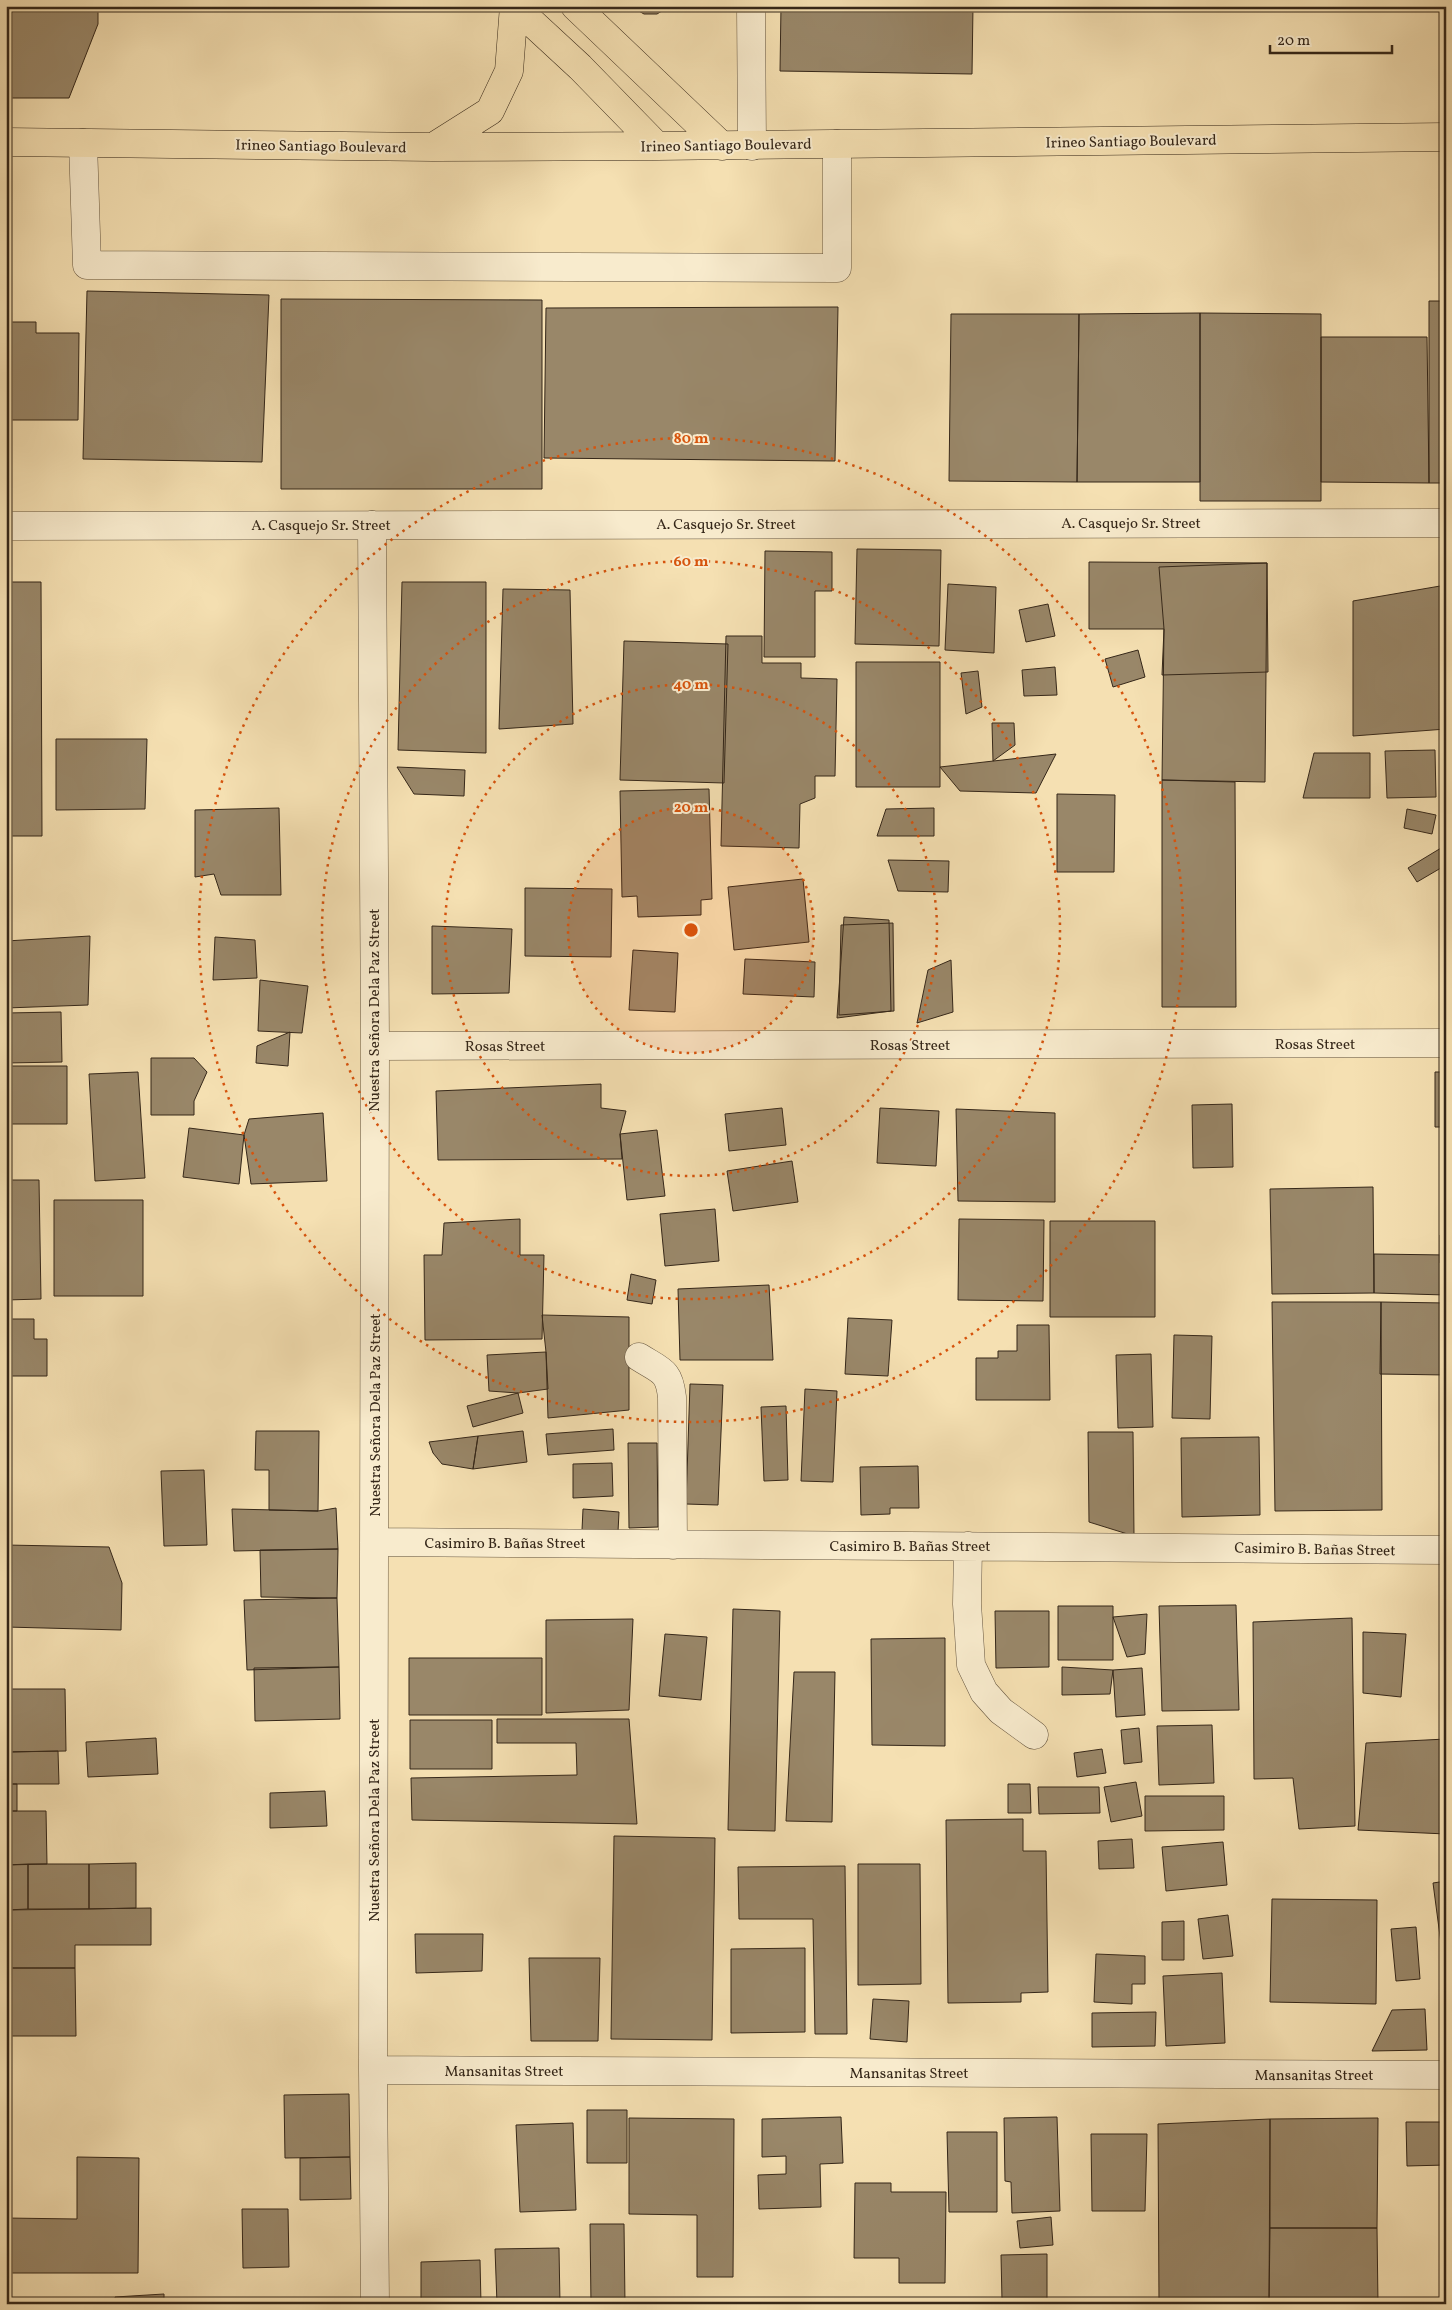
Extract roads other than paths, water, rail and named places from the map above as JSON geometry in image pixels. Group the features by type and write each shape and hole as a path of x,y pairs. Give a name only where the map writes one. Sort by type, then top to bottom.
{"main road":[{"path":"514,6 580,67 657,146"},
{"path":"434,147 490,111 509,71 514,6"},
{"path":"575,6 722,146"},
{"name":"Irineo Santiago Boulevard","path":"6,142 434,147 752,146 1446,137"}],"street":[{"path":"751,6 752,146"},
{"path":"83,143 87,265 837,268 837,144"},
{"name":"A. Casquejo Sr. Street","path":"6,526 1446,523"},
{"name":"Nuestra Señora Dela Paz Street","path":"372,525 375,1046 373,2070 375,2304"},
{"name":"Rosas Street","path":"375,1046 1446,1043"},
{"path":"640,1357 664,1373 670,1380 672,1397 673,1544"},
{"name":"Casimiro B. Bañas Street","path":"374,1542 1446,1550"},
{"path":"968,1546 967,1604 971,1665 984,1692 995,1704 1034,1735"},
{"name":"Mansanitas Street","path":"373,2070 1446,2075"}]}
